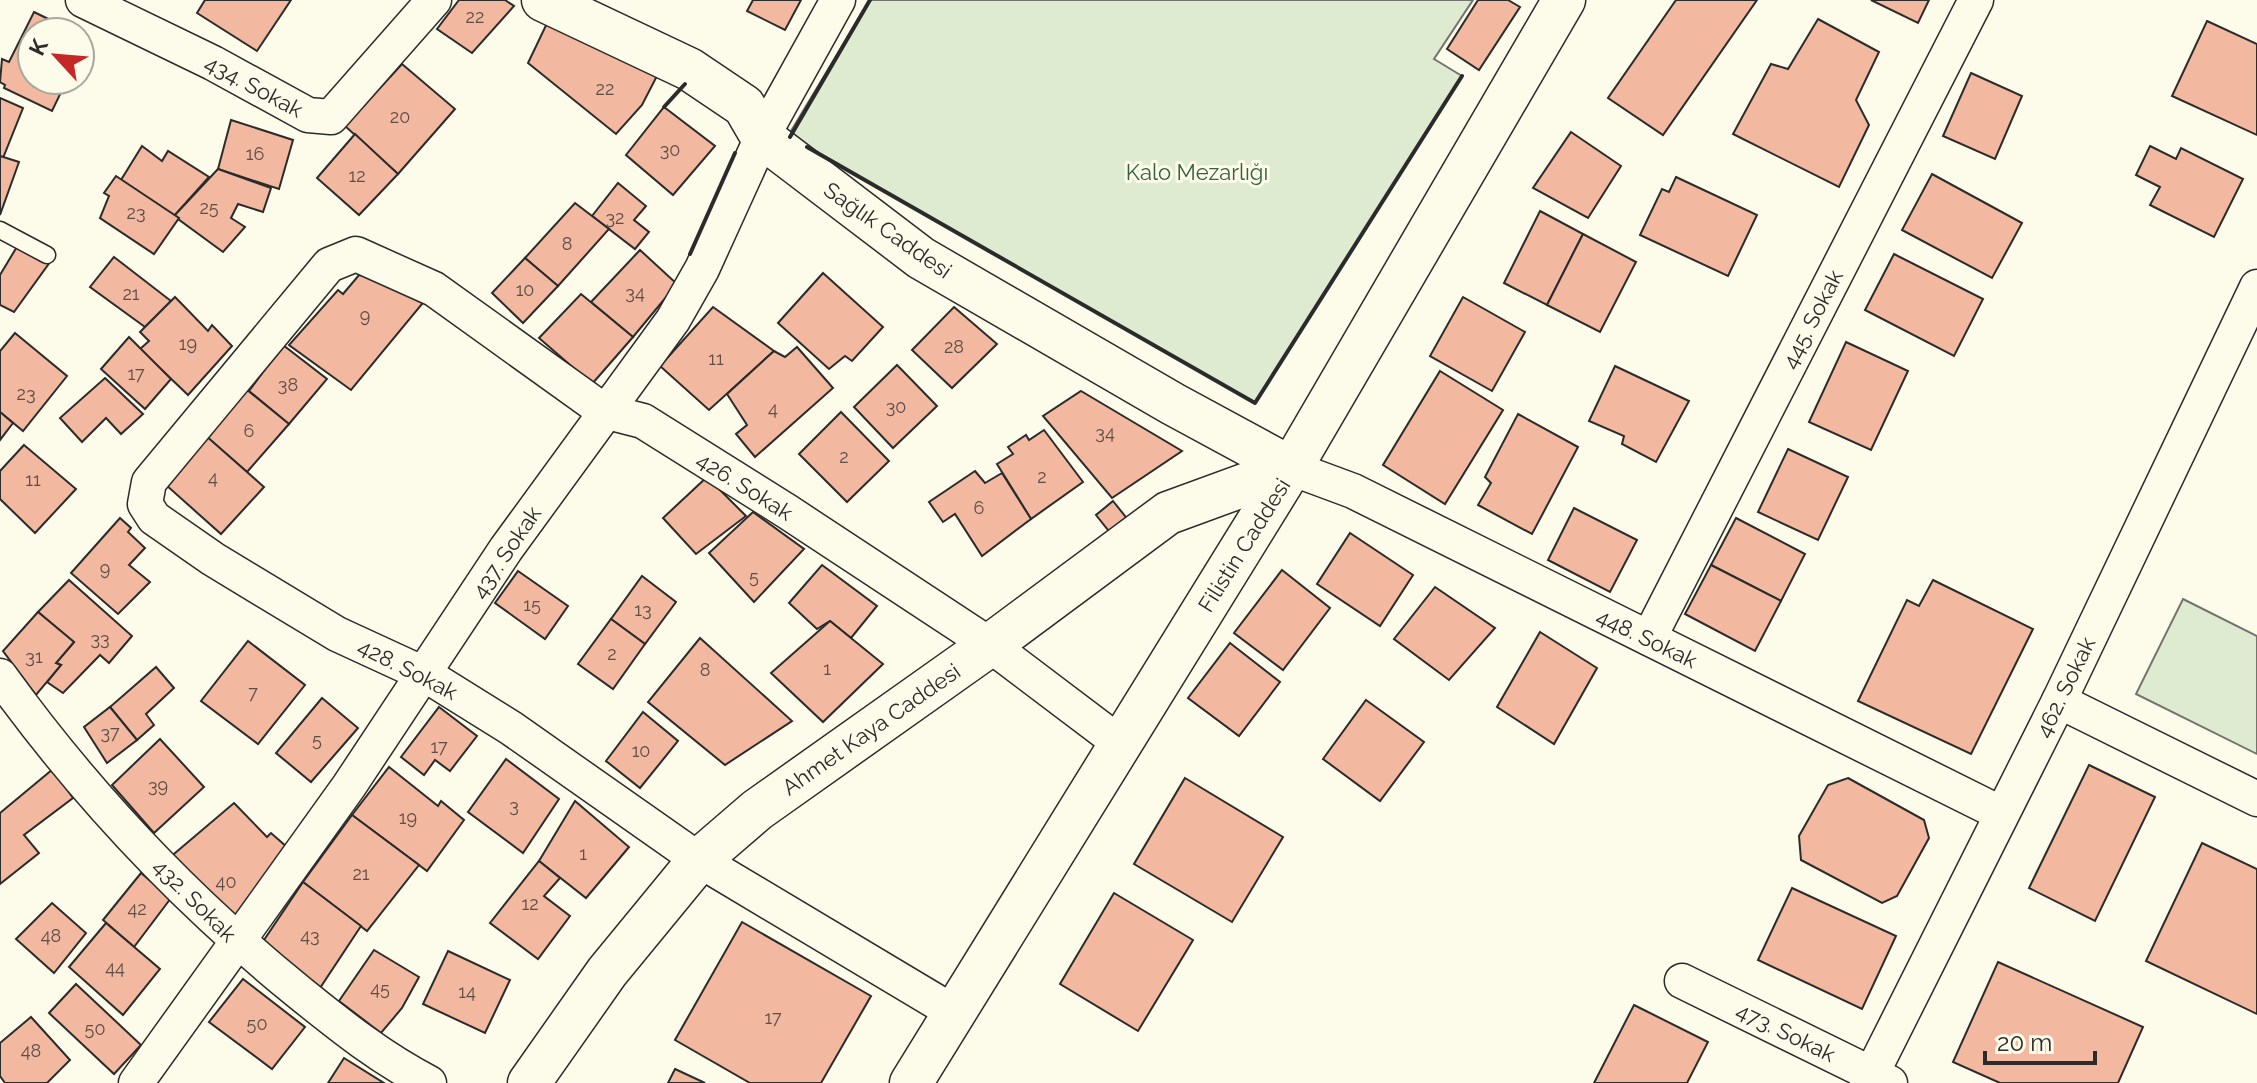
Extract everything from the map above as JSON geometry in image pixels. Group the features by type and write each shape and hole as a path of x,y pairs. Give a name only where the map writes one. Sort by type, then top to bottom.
{"street":[{"name":"434. Sokak","path":"83,0 213,63 308,115 331,117 434,0"},
{"name":"Sağlık Caddesi","path":"543,0 689,69 744,106 762,137 921,258 1173,404 1291,468"},
{"name":"437. Sokak","path":"136,1083 239,944 426,675 506,549 673,320 702,269 762,137 838,0"},
{"name":"Filistin Caddesi","path":"911,1083 1291,468 1564,0"},
{"name":"445. Sokak","path":"1649,638 1976,0"},
{"name":"426. Sokak","path":"356,254 434,289 604,411 643,421 990,645 1121,744"},
{"name":"428. Sokak","path":"356,254 329,265 149,482 145,504 154,518 213,559 337,634 426,675 511,728 699,860 955,1013"},
{"name":"462. Sokak","path":"1876,1080 2000,813 2059,701 2257,287"},
{"name":"448. Sokak","path":"1291,468 1353,491 2000,813"},
{"name":"Ahmet Kaya Caddesi","path":"529,1083 607,972 699,860 757,810 990,645 1168,513 1291,468"},
{"name":"432. Sokak","path":"0,676 56,753 192,901 239,944 383,1060 429,1083"},
{"path":"2059,701 2257,799"},
{"name":"473. Sokak","path":"1682,981 1876,1080"}],"lane":[{"path":"0,230 47,255"}],"green space":[{"name":"Kalo Mezarlığı","path":"870,0 1473,0 1434,59 1462,76 1255,403 788,136"},
{"path":"2183,599 2257,636 2257,754 2136,694"}],"building":[{"path":"205,0 291,0 257,51 197,13"},
{"path":"459,0 505,0 514,6 472,53 437,29"},
{"path":"753,0 801,0 785,30 747,11"},
{"path":"1478,0 1508,0 1520,7 1479,70 1447,49"},
{"path":"1676,0 1757,0 1663,135 1608,98"},
{"path":"1871,0 1929,0 1918,23"},
{"path":"549,19 658,74 642,105 616,134 528,63"},
{"path":"1818,19 1879,52 1856,100 1869,125 1839,187 1733,134 1771,64 1788,69"},
{"path":"2207,21 2257,44 2257,135 2172,96"},
{"path":"16,48 16,94 4,88 5,85 0,82 2,59 9,62"},
{"path":"402,64 455,109 398,174 345,126"},
{"path":"1971,73 2022,96 1995,159 1943,136"},
{"path":"21,96 59,96 52,111"},
{"path":"0,98 23,108 3,158 0,156"},
{"path":"664,107 715,146 673,195 626,155"},
{"path":"231,120 293,140 279,189 218,169"},
{"path":"1571,132 1621,166 1588,218 1533,188"},
{"path":"355,134 398,174 359,215 317,178"},
{"path":"142,146 162,161 168,151 209,177 174,216 121,180"},
{"path":"2150,146 2176,159 2181,148 2243,179 2214,237 2150,205 2160,187 2136,175"},
{"path":"0,156 19,162 0,215"},
{"path":"218,169 271,188 263,212 238,204 231,218 245,227 223,252 174,216"},
{"path":"1932,174 2022,223 1992,278 1902,230"},
{"path":"116,176 179,218 154,254 100,218 109,196 104,193"},
{"path":"1676,177 1757,215 1728,276 1640,235 1662,189 1669,192"},
{"path":"618,183 646,206 634,220 649,232 635,249 592,216"},
{"path":"575,203 609,229 558,286 525,258"},
{"path":"1540,211 1583,234 1547,305 1504,283"},
{"path":"1583,234 1636,262 1600,332 1547,305"},
{"path":"18,245 50,262 14,312 0,305 0,275"},
{"path":"640,250 677,284 633,337 591,302"},
{"path":"1894,254 1983,299 1954,356 1865,310"},
{"path":"114,257 171,301 145,327 90,287"},
{"path":"525,258 558,286 523,323 492,293"},
{"path":"823,273 883,327 852,361 845,356 829,369 778,323"},
{"path":"359,275 380,277 427,298 351,390 289,345 338,290 343,294"},
{"path":"581,294 633,337 592,384 539,338"},
{"path":"175,297 208,331 212,325 232,346 188,395 140,349 149,341 140,332"},
{"path":"1463,297 1525,332 1492,391 1430,356"},
{"path":"713,307 774,351 709,410 660,366"},
{"path":"954,307 997,344 952,388 912,350"},
{"path":"15,333 67,376 23,431 0,412 0,351"},
{"path":"129,337 171,379 145,409 101,369"},
{"path":"1846,342 1908,371 1871,450 1809,422"},
{"path":"283,345 327,379 289,424 249,391"},
{"path":"797,347 833,388 755,457 736,434 747,425 727,394 774,351 785,357"},
{"path":"897,365 937,406 893,448 854,407"},
{"path":"1615,366 1689,401 1656,462 1622,444 1624,436 1589,421"},
{"path":"1440,371 1503,410 1445,504 1383,465"},
{"path":"105,378 143,414 121,434 106,418 82,442 60,418"},
{"path":"246,389 289,424 247,472 208,438"},
{"path":"1081,391 1182,451 1112,498 1043,416"},
{"path":"0,412 13,423 0,440"},
{"path":"841,412 889,461 847,502 799,454"},
{"path":"1518,414 1578,447 1532,534 1478,505 1491,483 1485,477"},
{"path":"1044,430 1083,482 1031,519 997,464 1013,454 1008,447 1026,435 1029,440"},
{"path":"205,435 264,487 221,534 166,485"},
{"path":"24,445 76,489 35,533 0,499 0,471"},
{"path":"1788,449 1848,477 1818,540 1758,512"},
{"path":"975,471 985,483 1002,473 1031,519 982,556 955,514 943,522 929,502"},
{"path":"707,477 746,516 696,554 663,518"},
{"path":"1113,501 1129,521 1112,535 1096,515"},
{"path":"1574,508 1637,540 1610,592 1548,560"},
{"path":"753,512 804,549 754,602 709,553"},
{"path":"120,518 131,528 128,532 145,548 129,565 150,582 118,614 71,573"},
{"path":"1736,518 1805,554 1781,601 1711,565"},
{"path":"1350,533 1413,575 1380,626 1317,584"},
{"path":"822,565 877,606 851,638 830,621 817,629 789,603"},
{"path":"1711,565 1781,601 1755,651 1685,614"},
{"path":"1282,570 1330,608 1283,670 1234,633"},
{"path":"518,571 568,606 545,639 495,603"},
{"path":"642,576 676,602 645,644 611,619"},
{"path":"69,580 132,636 109,663 100,655 63,693 47,682 61,665 56,663 74,642 38,612"},
{"path":"1933,580 2033,629 1971,754 1858,701 1907,600 1919,606"},
{"path":"1435,587 1495,628 1449,680 1394,639"},
{"path":"38,612 74,642 56,663 61,665 36,695 3,651"},
{"path":"611,619 645,644 613,689 578,664"},
{"path":"830,621 883,664 823,722 771,673"},
{"path":"1540,632 1597,668 1554,744 1497,707"},
{"path":"700,638 792,721 725,765 648,702"},
{"path":"248,641 305,685 258,744 201,701"},
{"path":"1230,643 1280,682 1239,736 1188,698"},
{"path":"156,667 174,688 146,714 154,725 137,740 110,707"},
{"path":"322,698 358,728 311,782 276,753"},
{"path":"1366,700 1424,742 1380,801 1323,759"},
{"path":"110,707 137,740 107,763 84,727"},
{"path":"439,707 477,736 450,771 435,760 424,775 401,757"},
{"path":"643,712 678,741 640,788 606,761"},
{"path":"160,739 204,787 154,833 112,785"},
{"path":"506,759 559,799 523,853 468,812"},
{"path":"2089,765 2155,797 2095,921 2029,888"},
{"path":"389,767 438,806 441,801 464,820 427,871 352,815"},
{"path":"53,769 73,798 24,835 39,853 0,884 0,813"},
{"path":"1185,778 1283,837 1232,922 1134,864"},
{"path":"1848,778 1924,820 1929,838 1897,896 1882,903 1801,860 1799,836 1828,785"},
{"path":"575,801 629,847 586,898 539,861"},
{"path":"234,803 267,837 271,833 288,848 234,917 168,859"},
{"path":"352,815 419,865 367,931 303,882"},
{"path":"2202,843 2257,869 2257,1014 2146,961"},
{"path":"539,861 560,878 544,896 570,916 538,959 490,923"},
{"path":"141,873 171,898 134,947 103,920"},
{"path":"303,882 361,926 320,988 260,946"},
{"path":"1792,888 1896,936 1862,1009 1758,960"},
{"path":"1114,893 1193,940 1138,1031 1060,984"},
{"path":"52,903 86,933 54,973 16,939"},
{"path":"742,922 871,996 821,1083 750,1083 675,1040"},
{"path":"106,923 160,969 123,1015 69,967"},
{"path":"374,950 419,977 402,1008 381,1033 339,1001"},
{"path":"448,951 510,980 485,1033 423,1004"},
{"path":"1998,962 2143,1027 2118,1083 2000,1083 1953,1062"},
{"path":"243,979 305,1027 272,1069 209,1022"},
{"path":"76,984 141,1045 114,1074 49,1013"},
{"path":"1634,1005 1708,1042 1687,1083 1594,1083"},
{"path":"31,1017 70,1060 47,1083 5,1083 0,1076 0,1043"},
{"path":"344,1058 384,1083 328,1083"},
{"path":"675,1069 705,1083 668,1083"}],"wall":[{"path":"790,137 870,0"},
{"path":"807,147 1255,403 1462,76"},
{"path":"664,107 685,84"},
{"path":"690,254 735,153"}]}
